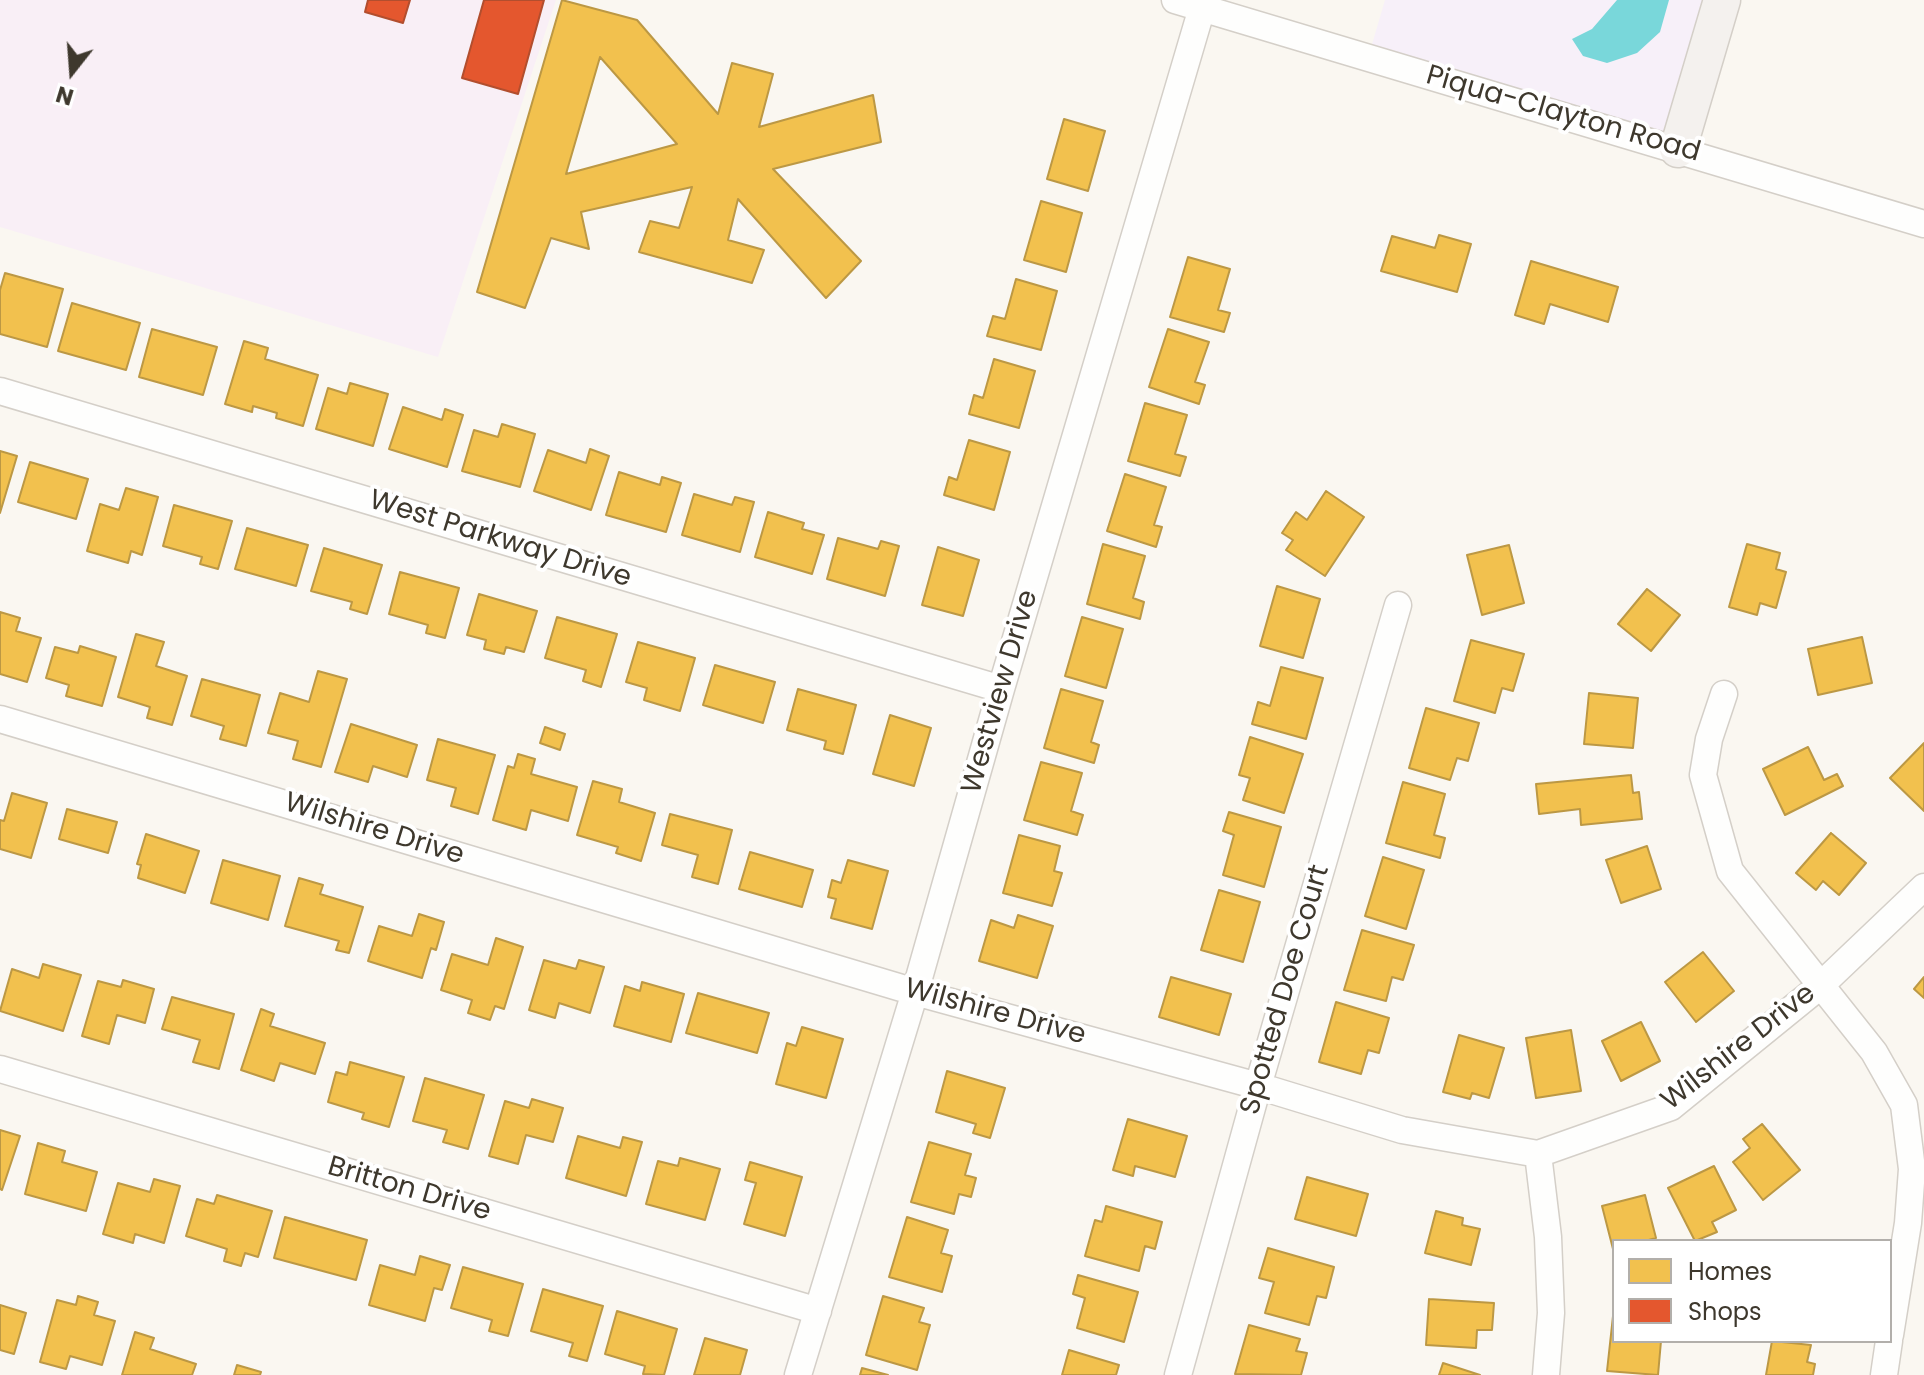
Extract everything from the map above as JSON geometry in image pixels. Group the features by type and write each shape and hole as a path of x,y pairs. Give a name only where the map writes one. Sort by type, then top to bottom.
{"street":[{"name":"Piqua-Clayton Road","path":"1175,0 1924,224"},
{"path":"1678,149 1722,0"},
{"name":"Westview Drive","path":"798,1375 915,992 1202,8"},
{"name":"West Parkway Drive","path":"0,391 1001,689"},
{"name":"Spotted Doe Court","path":"1178,1375 1258,1086 1398,605"},
{"path":"1724,694 1709,739 1703,775 1730,871 1874,1052 1904,1105 1912,1169 1908,1223 1892,1323"},
{"name":"Wilshire Drive","path":"0,719 915,992 1258,1086 1402,1130 1538,1154 1671,1107 1820,986 1924,887"},
{"name":"Britton Drive","path":"0,1069 818,1311"},
{"path":"1538,1154 1548,1237 1551,1313 1546,1375"},
{"path":"1884,1375 1889,1343"}],"shaded area":[{"path":"0,0 556,0 438,357 0,227"},
{"path":"1385,0 1722,0 1678,149 1368,58"}],"water":[{"path":"1617,0 1669,0 1660,32 1637,53 1607,63 1583,56 1572,39 1592,29"}],"building: Homes":[{"path":"562,0 637,20 718,114 732,63 773,74 759,127 873,95 881,142 773,169 861,261 826,298 738,199 728,240 764,250 752,283 639,252 650,221 679,228 692,187 581,212 589,249 551,238 525,308 477,292","holes":["600,57 677,144 566,174"]},
{"path":"1064,119 1105,131 1088,191 1047,179"},
{"path":"1041,201 1082,213 1066,272 1024,260"},
{"path":"1439,235 1471,244 1457,292 1381,271 1392,236 1435,248"},
{"path":"1188,257 1230,269 1218,310 1230,313 1224,332 1170,317"},
{"path":"1531,261 1618,287 1608,322 1550,304 1544,324 1515,315"},
{"path":"5,273 63,289 47,347 0,334 0,290"},
{"path":"1016,279 1057,291 1041,350 987,336 993,316 1005,319"},
{"path":"72,303 140,323 126,370 58,351"},
{"path":"152,329 217,347 203,395 139,377"},
{"path":"1168,329 1209,342 1195,382 1205,385 1199,404 1149,387"},
{"path":"244,341 268,348 265,359 318,375 303,426 276,418 277,413 253,406 252,412 225,404"},
{"path":"994,359 1035,371 1019,428 969,414 974,395 983,398"},
{"path":"350,383 388,394 373,446 316,429 328,388 347,394"},
{"path":"1145,403 1187,415 1175,454 1186,457 1180,476 1128,461"},
{"path":"403,407 442,420 445,409 463,415 447,467 389,449"},
{"path":"502,424 535,434 520,487 462,471 474,430 498,437"},
{"path":"969,440 1010,452 994,510 944,495 949,477 957,480"},
{"path":"590,449 609,456 591,510 534,491 548,450 586,463"},
{"path":"0,451 17,456 0,513"},
{"path":"30,462 88,479 76,519 18,502"},
{"path":"619,472 660,485 662,477 681,483 666,532 606,515"},
{"path":"1125,474 1166,487 1154,525 1162,527 1156,547 1107,531"},
{"path":"126,488 158,497 142,555 131,551 128,563 87,551 100,504 119,510"},
{"path":"1326,491 1364,517 1325,576 1286,550 1293,540 1282,533 1296,512 1307,520"},
{"path":"694,494 732,505 735,497 754,502 740,552 682,535"},
{"path":"174,505 232,521 218,569 200,564 202,557 163,546"},
{"path":"768,512 804,523 802,529 824,535 812,574 755,557"},
{"path":"247,528 308,545 296,586 235,569"},
{"path":"838,538 878,549 881,541 899,546 885,596 827,579"},
{"path":"1103,544 1145,556 1133,598 1144,602 1140,619 1087,604"},
{"path":"1747,544 1780,553 1776,569 1786,572 1776,608 1760,603 1757,615 1729,607"},
{"path":"1509,545 1524,603 1482,615 1467,555"},
{"path":"938,547 979,560 963,616 922,605"},
{"path":"324,548 382,565 367,614 350,609 352,602 311,591"},
{"path":"400,572 459,588 445,638 426,633 428,625 389,614"},
{"path":"1277,586 1320,599 1303,658 1260,646"},
{"path":"1647,589 1680,615 1651,651 1618,624"},
{"path":"479,594 537,611 524,652 506,647 504,654 484,649 486,640 467,635"},
{"path":"0,612 20,618 16,631 41,638 27,682 0,674"},
{"path":"557,617 617,634 601,687 583,681 586,670 545,658"},
{"path":"1082,617 1123,629 1106,688 1065,676"},
{"path":"136,634 164,642 156,666 187,676 172,725 147,718 150,707 118,697"},
{"path":"1862,637 1872,683 1818,695 1808,649"},
{"path":"1471,640 1524,654 1513,691 1502,688 1495,713 1454,701"},
{"path":"638,642 695,658 680,711 644,700 647,688 626,682"},
{"path":"80,646 116,657 102,706 66,696 69,685 46,678 55,647 78,653"},
{"path":"715,665 775,682 763,723 703,705"},
{"path":"1281,667 1323,678 1306,739 1252,724 1258,702 1270,706"},
{"path":"318,671 347,679 321,767 293,759 298,741 268,733 280,693 309,702"},
{"path":"202,679 260,695 246,746 220,739 224,726 191,716"},
{"path":"798,689 856,705 843,754 824,749 826,741 787,730"},
{"path":"1061,689 1103,701 1091,742 1099,745 1094,763 1044,748"},
{"path":"1589,693 1638,698 1633,748 1584,744"},
{"path":"1426,708 1479,723 1468,761 1457,758 1450,780 1409,768"},
{"path":"890,715 931,728 914,786 873,774"},
{"path":"351,724 417,745 407,777 373,766 368,782 335,772"},
{"path":"545,727 565,734 560,750 540,743"},
{"path":"1250,737 1303,754 1284,813 1243,800 1250,778 1239,775"},
{"path":"438,739 495,755 478,814 451,806 456,788 427,780"},
{"path":"1924,743 1924,811 1890,778"},
{"path":"1808,747 1824,780 1837,774 1843,786 1785,815 1763,769"},
{"path":"518,754 535,759 531,774 577,787 568,821 531,810 526,830 493,820 508,766 514,768"},
{"path":"1041,762 1082,773 1071,811 1083,815 1077,835 1024,820"},
{"path":"1631,775 1633,793 1639,792 1642,819 1581,825 1580,809 1539,814 1536,784"},
{"path":"593,781 622,789 619,802 655,813 641,861 616,853 618,847 577,835"},
{"path":"1403,782 1445,794 1434,835 1445,838 1440,858 1386,843"},
{"path":"12,793 47,803 31,858 0,849 0,820 4,821"},
{"path":"67,809 117,822 108,853 59,839"},
{"path":"1229,812 1281,827 1264,887 1223,875 1234,835 1223,831"},
{"path":"670,814 732,830 718,884 692,877 698,855 662,845"},
{"path":"1831,833 1866,863 1839,895 1823,881 1816,890 1796,873"},
{"path":"146,834 199,851 185,893 138,878 141,865 137,864"},
{"path":"1019,835 1060,846 1054,871 1062,873 1052,906 1003,893"},
{"path":"1647,846 1661,889 1621,903 1606,860"},
{"path":"750,852 813,870 802,907 739,889"},
{"path":"1383,857 1424,870 1406,929 1365,916"},
{"path":"223,860 280,876 268,920 211,903"},
{"path":"848,860 888,871 872,929 831,918 836,899 828,897 832,880 841,883"},
{"path":"299,878 323,885 320,894 363,907 349,953 336,950 339,941 285,926"},
{"path":"1219,890 1260,902 1243,962 1201,950"},
{"path":"419,914 444,922 436,950 431,948 422,978 368,961 379,926 412,936"},
{"path":"1018,915 1053,926 1037,978 979,961 991,920 1014,928"},
{"path":"1362,930 1414,945 1403,980 1392,977 1386,1001 1344,990"},
{"path":"496,938 523,947 504,1009 495,1006 490,1020 468,1013 472,1000 441,990 452,954 488,965"},
{"path":"1703,952 1734,991 1696,1022 1665,982"},
{"path":"544,960 576,969 579,960 604,967 590,1013 559,1003 555,1018 529,1010"},
{"path":"43,964 81,975 63,1031 0,1011 12,969 39,978"},
{"path":"1171,977 1231,994 1219,1035 1159,1017"},
{"path":"1924,977 1924,998 1914,989"},
{"path":"123,980 154,989 145,1023 117,1015 109,1044 82,1036 98,981 121,987"},
{"path":"642,982 684,994 671,1042 614,1026 625,986 640,991"},
{"path":"698,993 769,1013 757,1053 686,1033"},
{"path":"172,997 234,1014 219,1069 193,1062 200,1040 162,1029"},
{"path":"1336,1002 1389,1018 1379,1053 1368,1050 1361,1074 1319,1062"},
{"path":"261,1009 274,1014 270,1026 325,1043 315,1074 280,1063 274,1081 241,1070"},
{"path":"1641,1022 1660,1061 1621,1081 1602,1041"},
{"path":"802,1027 843,1039 826,1098 776,1084 787,1043 796,1046"},
{"path":"1571,1030 1581,1091 1536,1098 1526,1038"},
{"path":"1459,1035 1504,1048 1489,1098 1472,1093 1470,1099 1443,1092"},
{"path":"350,1062 404,1077 389,1127 362,1119 364,1113 328,1102 336,1072 347,1075"},
{"path":"947,1071 1005,1088 990,1138 973,1133 976,1124 936,1112"},
{"path":"425,1078 484,1095 468,1149 443,1142 447,1130 413,1121"},
{"path":"532,1099 563,1108 553,1142 526,1135 518,1164 489,1156 505,1101 529,1108"},
{"path":"1128,1119 1187,1136 1175,1177 1135,1166 1133,1176 1113,1170"},
{"path":"1762,1124 1800,1170 1763,1200 1733,1162 1750,1148 1743,1139"},
{"path":"0,1130 20,1136 2,1190 0,1189"},
{"path":"578,1136 620,1148 623,1137 642,1142 626,1196 566,1178"},
{"path":"929,1142 971,1154 965,1175 976,1178 971,1197 959,1194 954,1214 911,1202"},
{"path":"38,1143 65,1151 62,1162 97,1172 86,1211 25,1194"},
{"path":"680,1158 720,1169 705,1220 646,1204 658,1161 678,1166"},
{"path":"750,1162 802,1177 785,1236 744,1224 756,1183 745,1180"},
{"path":"1714,1166 1736,1210 1712,1222 1717,1232 1694,1239 1668,1188"},
{"path":"1307,1177 1368,1194 1356,1236 1295,1219"},
{"path":"154,1179 180,1186 164,1243 135,1234 133,1243 103,1234 118,1183 150,1192"},
{"path":"217,1195 272,1211 258,1257 245,1253 241,1266 224,1261 227,1249 186,1236 197,1199 214,1204"},
{"path":"1645,1195 1656,1238 1612,1239 1612,1245 1602,1206"},
{"path":"1106,1206 1162,1222 1155,1249 1145,1246 1139,1271 1085,1256 1095,1220 1102,1222"},
{"path":"1436,1211 1463,1218 1462,1225 1480,1229 1471,1265 1425,1253"},
{"path":"285,1217 367,1240 356,1280 274,1258"},
{"path":"907,1217 948,1230 941,1253 952,1256 942,1292 889,1277"},
{"path":"1268,1248 1334,1267 1326,1298 1317,1296 1309,1325 1265,1313 1274,1282 1259,1278"},
{"path":"420,1256 450,1265 442,1290 434,1288 425,1321 369,1305 380,1265 415,1275"},
{"path":"463,1267 523,1284 508,1336 489,1331 492,1320 451,1308"},
{"path":"1078,1275 1138,1292 1124,1342 1077,1328 1085,1298 1073,1294"},
{"path":"543,1289 603,1306 587,1361 569,1356 573,1343 531,1331"},
{"path":"78,1296 98,1302 94,1315 115,1321 102,1365 70,1356 66,1369 40,1362 57,1300 76,1305"},
{"path":"883,1296 924,1308 919,1322 930,1325 917,1370 866,1355"},
{"path":"1429,1299 1494,1303 1492,1330 1477,1330 1476,1348 1426,1345"},
{"path":"0,1305 26,1313 14,1354 0,1350"},
{"path":"617,1311 677,1329 664,1375 643,1374 645,1366 605,1354"},
{"path":"1249,1325 1300,1339 1296,1351 1307,1353 1301,1375 1235,1374"},
{"path":"1612,1325 1612,1343 1661,1343 1658,1375 1607,1371"},
{"path":"135,1332 154,1338 150,1349 196,1364 192,1375 122,1375"},
{"path":"705,1338 747,1350 740,1375 694,1375"},
{"path":"1772,1343 1811,1345 1807,1362 1815,1364 1813,1375 1766,1375"},
{"path":"1069,1350 1119,1365 1116,1375 1062,1375"},
{"path":"1443,1363 1480,1375 1439,1375"},
{"path":"237,1365 261,1372 260,1375 234,1375"},
{"path":"862,1368 888,1375 860,1375"}],"building: Shops":[{"path":"368,0 410,0 403,23 365,12"},
{"path":"484,0 544,0 518,94 462,78"}]}
